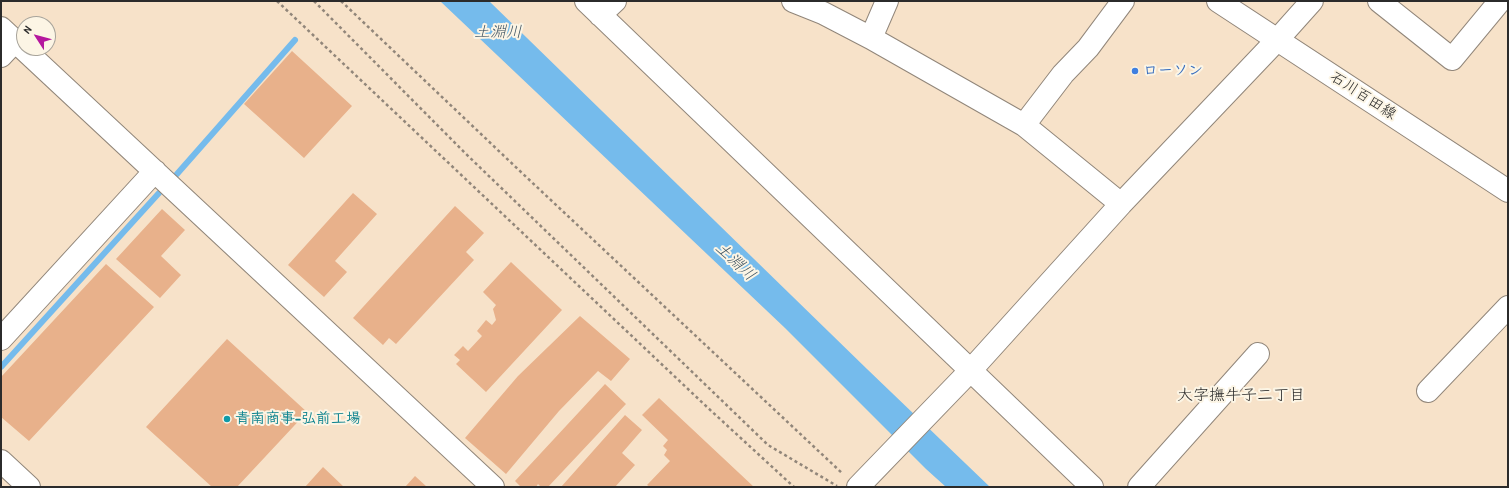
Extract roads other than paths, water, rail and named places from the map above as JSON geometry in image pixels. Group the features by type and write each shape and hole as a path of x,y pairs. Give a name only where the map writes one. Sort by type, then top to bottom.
{"street":[{"path":"793,1 823,13 871,38 1024,125 1121,204"},
{"path":"871,38 887,1"},
{"path":"1024,125 1063,74 1088,48 1123,1"},
{"name":"石川百田線","path":"1218,1 1508,191"},
{"path":"851,483 970,371 1121,204 1278,39 1312,1"},
{"path":"1379,1 1452,59 1500,1"},
{"path":"601,6 970,371 1092,487"},
{"path":"6,41 155,170 493,487"},
{"path":"1,339 155,170"},
{"path":"1428,391 1508,308"},
{"path":"1139,487 1258,354"},
{"path":"1,461 29,487"}],"water":[{"name":"土淵川","path":"440,1 489,1 990,487 946,487 926,469 785,328"}],"waterway":[{"path":"177,174 295,40"},
{"path":"1,367 159,193"}],"place":[{"name":"ローソン","path":"1135,71"},
{"name":"青南商事-弘前工場","path":"227,419"}],"district":[{"name":"大字撫牛子二丁目","path":"1241,396"}]}
